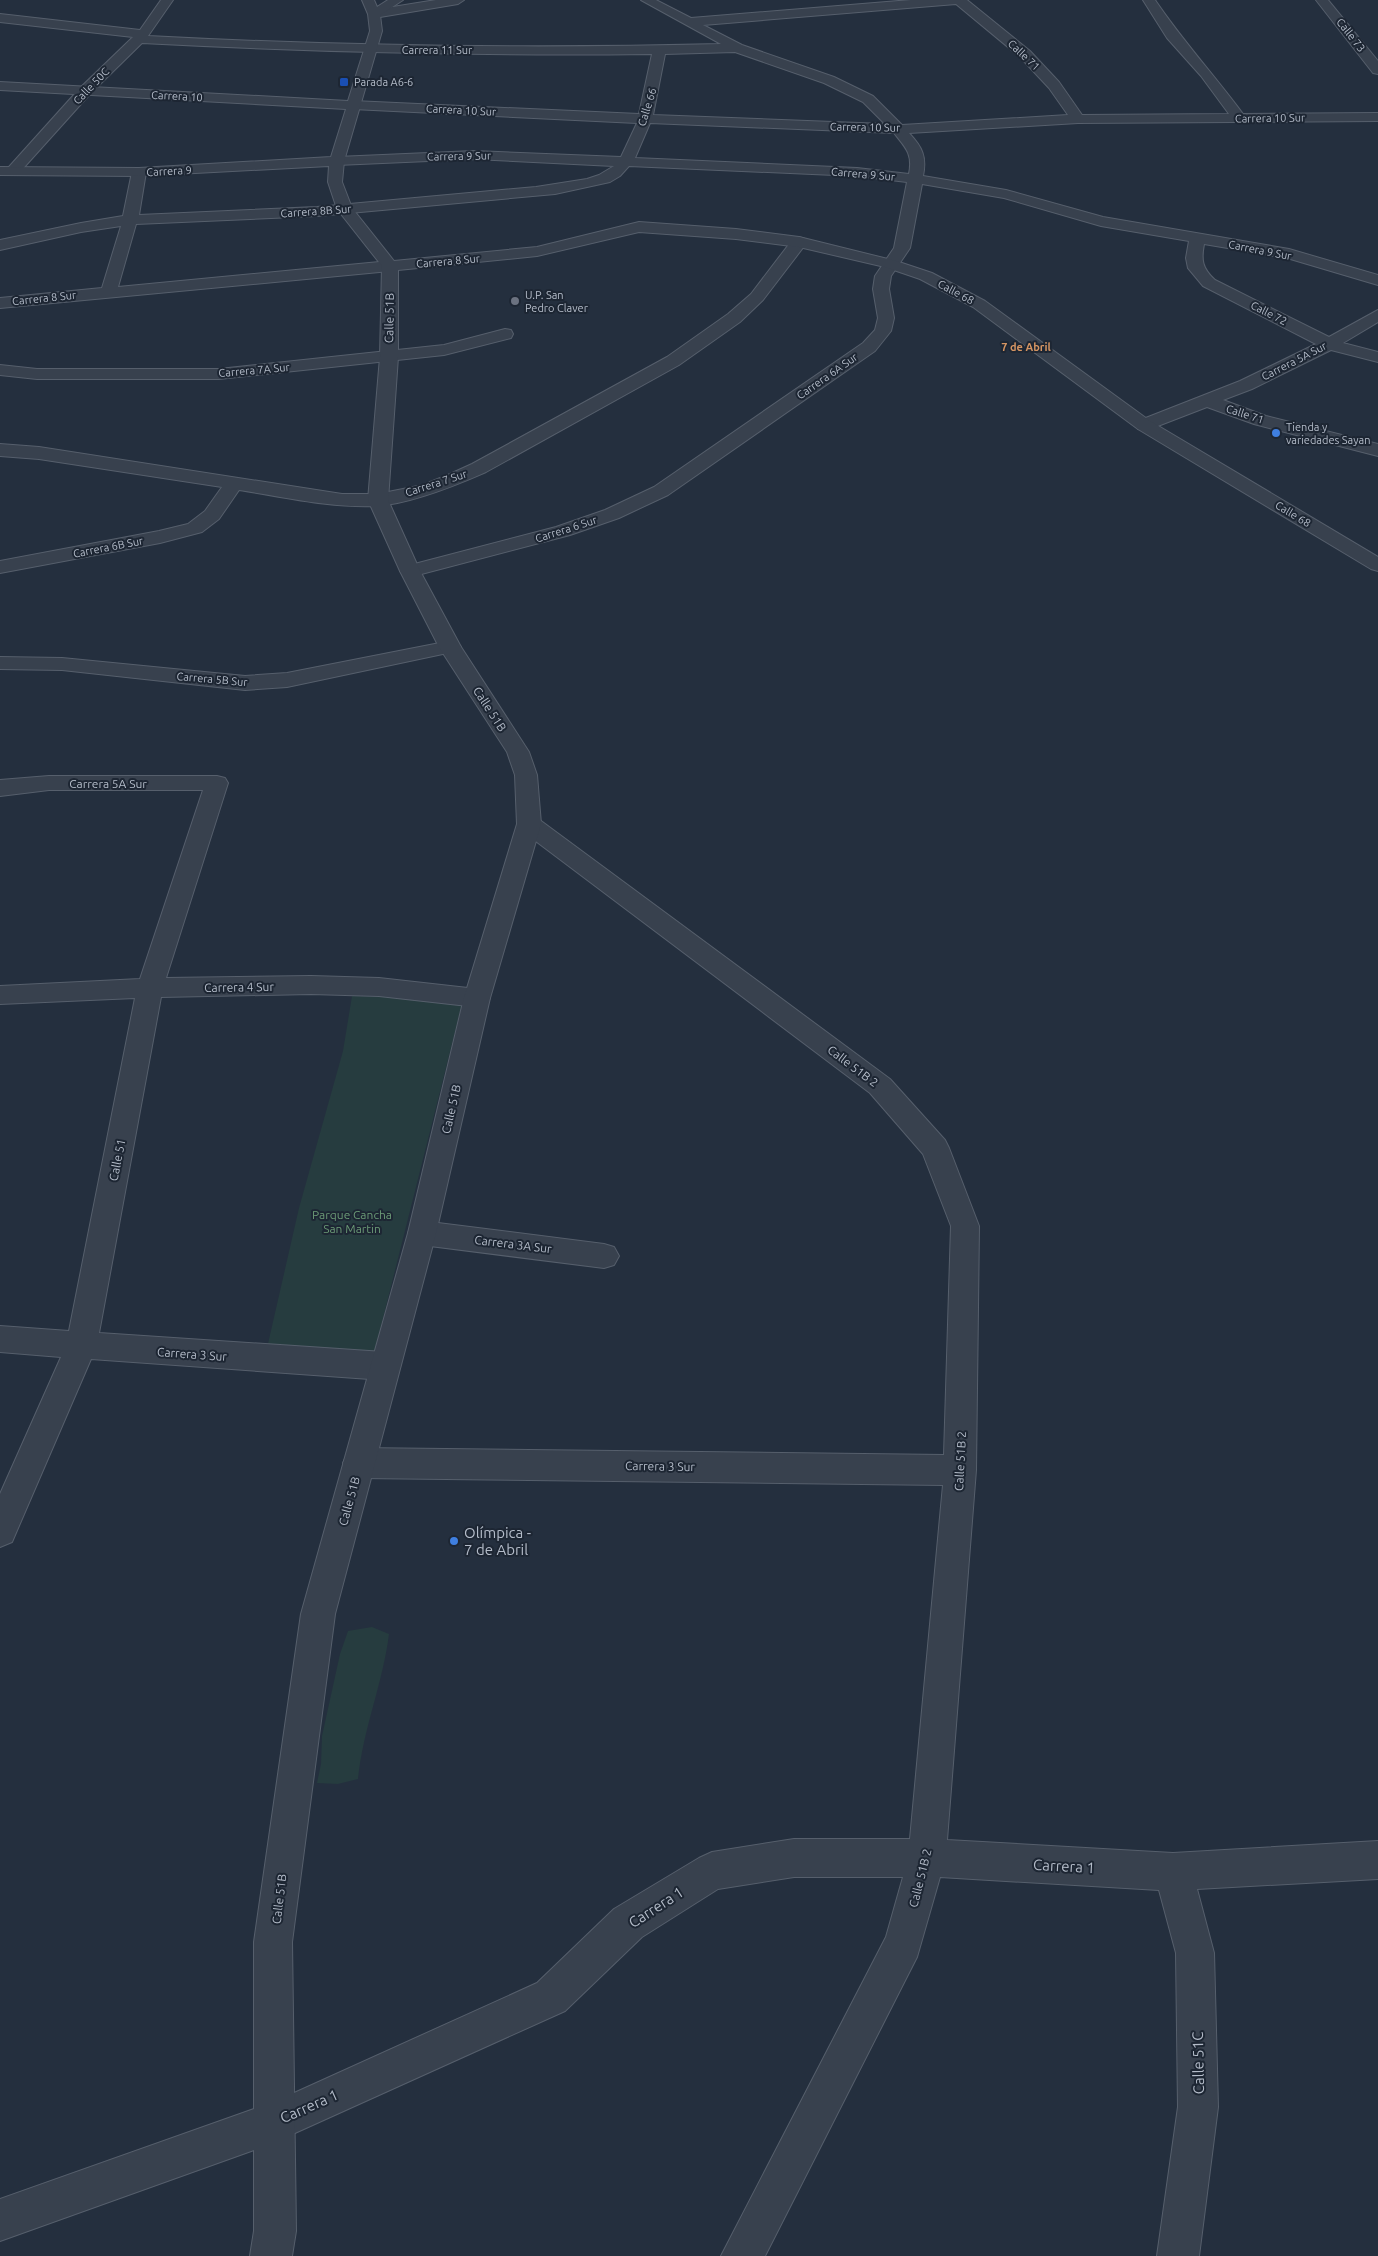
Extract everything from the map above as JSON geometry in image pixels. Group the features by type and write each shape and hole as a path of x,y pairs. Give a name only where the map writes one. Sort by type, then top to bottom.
{"street":[{"name":"Calle 50C","path":"7,171 141,36 159,14 167,0"},
{"path":"368,0 374,14 376,31 337,161 334,182 345,209 390,266"},
{"path":"374,14 397,0"},
{"path":"374,14 458,0"},
{"path":"648,0 737,48 829,80 861,94 898,129 910,144 919,161 902,248 890,264"},
{"path":"690,22 958,0"},
{"name":"Calle 71","path":"958,0 1025,54 1054,85 1078,120"},
{"path":"1149,0 1172,35 1206,73 1240,119"},
{"name":"Calle 73","path":"1322,0 1378,70"},
{"name":"Carrera 11 Sur","path":"0,18 141,36 239,45 371,49 659,50 737,48"},
{"name":"Calle 66","path":"626,161 645,119 659,50"},
{"name":"Carrera 10","path":"0,86 353,105"},
{"name":"Carrera 10 Sur","path":"353,105 898,129 1078,120 1378,116"},
{"name":"Carrera 9 Sur","path":"337,161 474,155 857,172 917,178 1006,194 1101,221 1289,254 1378,280"},
{"name":"Carrera 9","path":"7,171 139,172 337,161"},
{"name":"Carrera 8B Sur","path":"0,245 67,230 130,220 249,216 545,190 603,180 626,161"},
{"path":"109,291 130,220 139,172"},
{"name":"Carrera 8 Sur","path":"0,303 109,291 477,259 556,248 627,228 639,227 736,234 799,242 890,264"},
{"name":"Calle 72","path":"1197,238 1193,263 1198,274 1209,283 1329,344 1378,357"},
{"name":"Carrera 7 Sur","path":"0,450 39,453 342,500 378,500 428,489 480,468 673,361 734,318 757,297 799,242"},
{"name":"Calle 68","path":"890,264 926,276 979,304 1144,425 1378,565"},
{"name":"Carrera 6A Sur","path":"710,457 869,347 883,331 886,318 881,289 882,276 890,264"},
{"name":"Calle 51B","path":"271,2256 275,2231 273,1942 318,1614 384,1366 422,1233 477,998 530,824 526,775 518,752 450,647 410,570 378,500 389,357 390,266"},
{"name":"Carrera 5A Sur","path":"1208,401 1246,385 1329,344 1378,315"},
{"name":"Carrera 7A Sur","path":"0,370 37,374 219,374 444,350 505,334"},
{"path":"1144,425 1208,401"},
{"name":"Calle 71","path":"1208,401 1260,420 1378,450"},
{"name":"Carrera 6 Sur","path":"410,570 510,546 612,514 677,482 710,457"},
{"name":"Carrera 6B Sur","path":"0,568 160,537 195,528 212,515 234,483"},
{"name":"Carrera 5B Sur","path":"0,663 62,664 245,683 287,680 450,647"},
{"name":"Carrera 5A Sur","path":"0,788 49,783 217,783"},
{"name":"Calle 51","path":"0,1531 81,1346 150,988 217,783"},
{"name":"Calle 51B 2","path":"530,824 880,1086 935,1148 965,1226 960,1470 927,1858 903,1943 742,2256"},
{"name":"Carrera 4 Sur","path":"0,995 150,988 310,985 379,987 477,998"},
{"name":"Carrera 3A Sur","path":"422,1233 604,1256"},
{"name":"Carrera 3 Sur","path":"0,1339 384,1366"},
{"name":"Carrera 3 Sur","path":"359,1463 960,1470"},
{"name":"Carrera 1","path":"0,2220 275,2122 551,1997 628,1923 712,1871 794,1858 927,1858 1173,1872 1378,1860"},
{"name":"Calle 51C","path":"1173,1872 1195,1953 1198,2107 1178,2256"}],"green space":[{"name":"Parque Cancha San Martin","path":"352,996 401,997 462,1004 374,1354 267,1348 299,1208 343,1051"},
{"path":"372,1627 389,1634 364,1742 358,1779 338,1784 317,1783 321,1764 322,1736 340,1654 348,1631"}],"place":[{"name":"Parada A6-6","path":"344,82"},
{"name":"U.P. San Pedro Claver","path":"515,301"},
{"name":"Tienda y variedades Sayan","path":"1276,433"},
{"name":"Olímpica - 7 de Abril","path":"454,1541"}],"district":[{"name":"7 de Abril","path":"1026,347"}]}
